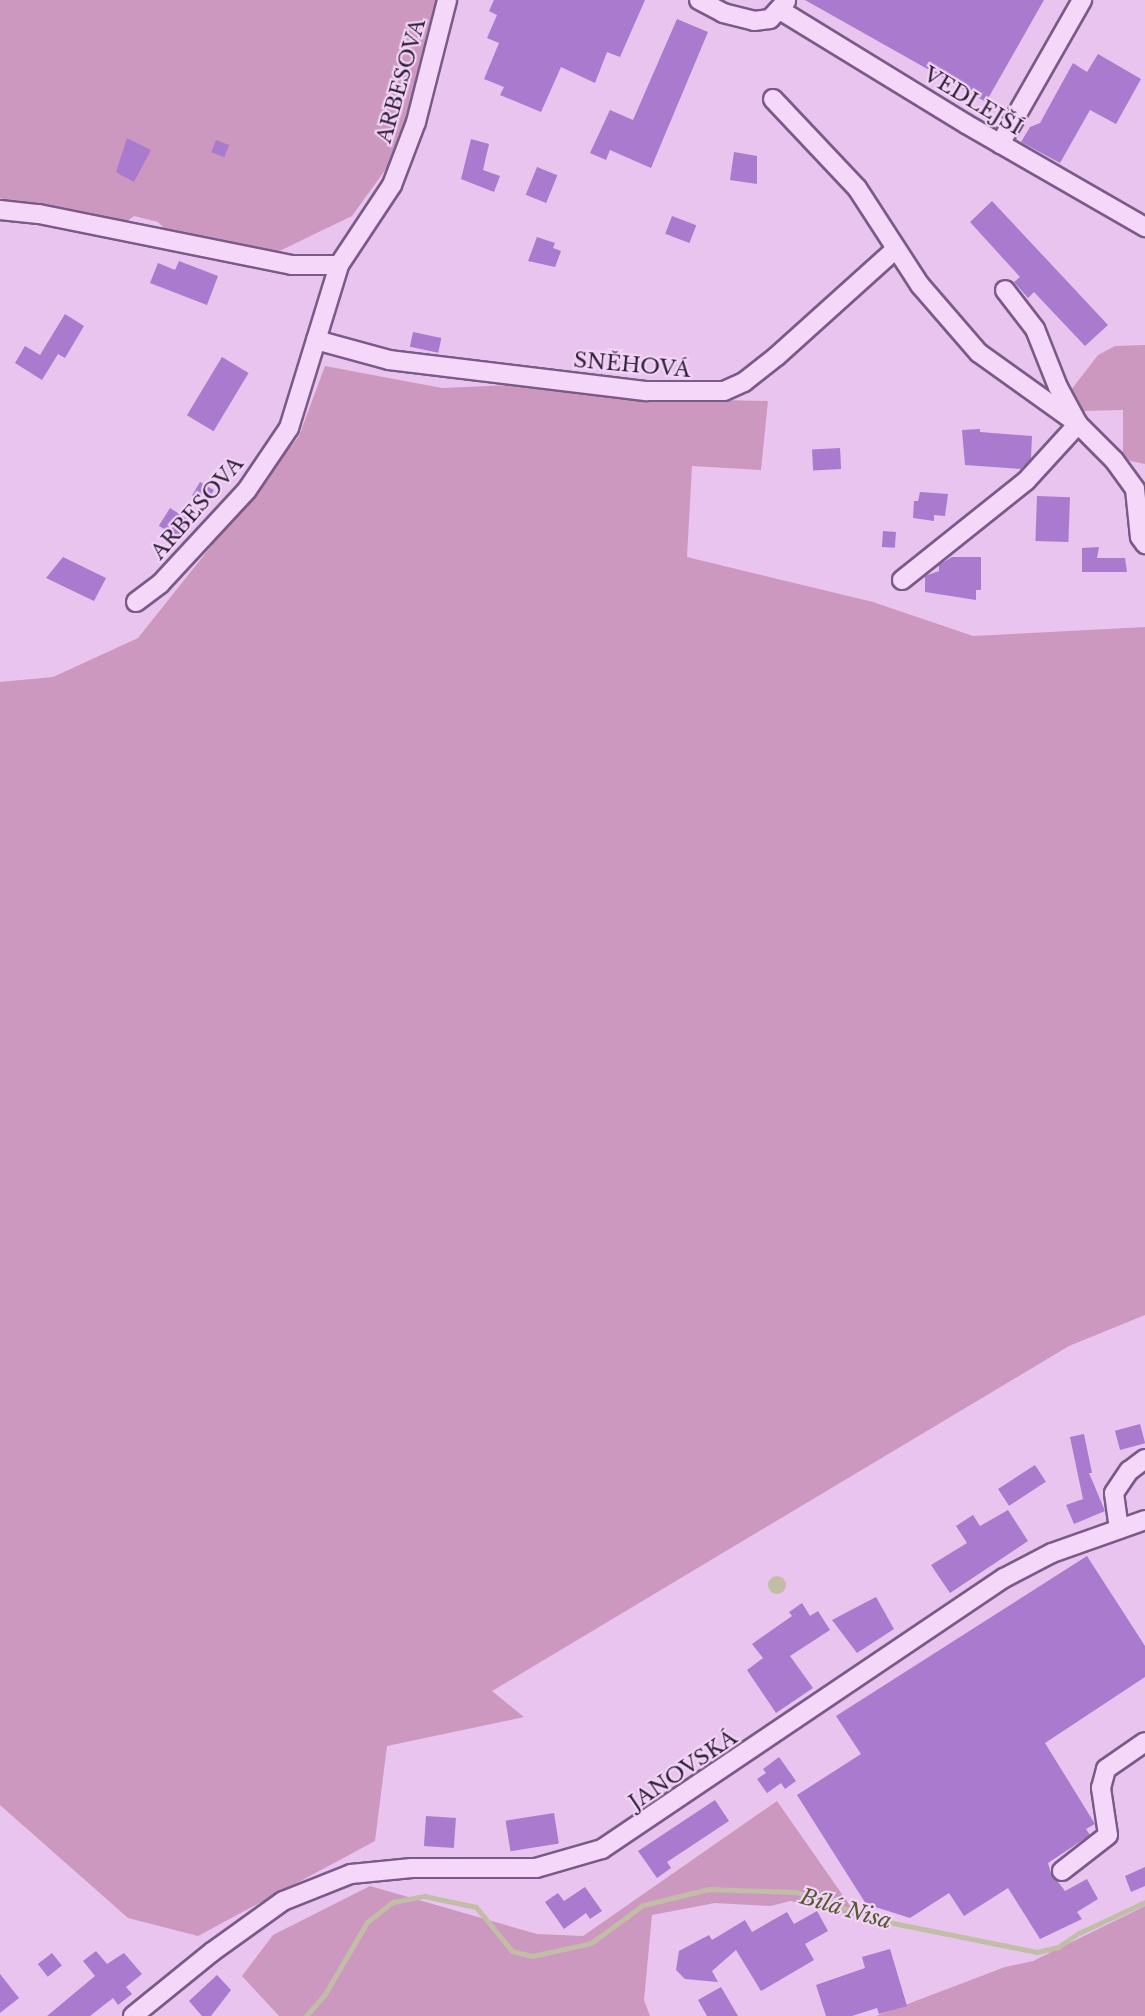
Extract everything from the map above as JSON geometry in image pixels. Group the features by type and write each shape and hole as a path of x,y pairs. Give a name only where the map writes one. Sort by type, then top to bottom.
{"street":[{"name":"ARBESOVA","path":"136,602 159,584 247,490 289,428 339,265 392,185 416,122 447,0"},
{"path":"699,0 723,13 754,21 770,19 783,5"},
{"path":"1000,144 1082,0"},
{"name":"VEDLEJŠÍ","path":"783,5 1000,144 1145,227"},
{"path":"773,99 858,188 920,285 979,353 1078,424 1114,460 1134,489 1140,537 1145,544"},
{"path":"0,210 39,214 268,261 339,265"},
{"name":"SNĚHOVÁ","path":"316,340 389,360 647,391 724,391 744,382 777,356 896,249"},
{"path":"1005,290 1035,329 1058,387 1078,424"},
{"path":"902,580 1026,481 1078,424"},
{"path":"1119,1529 1114,1493 1129,1471 1145,1459"},
{"name":"JANOVSKÁ","path":"132,2016 212,1952 283,1901 351,1874 412,1868 536,1868 602,1849 1004,1578 1052,1553 1145,1520"},
{"path":"1062,1871 1107,1835 1101,1788 1106,1769 1145,1742"}],"shaded area":[{"path":"0,0 437,0 422,70 391,162 352,216 271,255 169,233 158,222 134,216 125,223 22,207 0,198"},
{"path":"1145,345 1145,464 1130,461 1123,455 1123,410 1083,411 1073,405 1071,390 1098,355 1115,346"},
{"path":"325,366 442,388 512,385 639,398 768,401 761,470 692,466 687,557 873,602 973,636 1145,627 1145,1315 1069,1346 492,1691 524,1717 387,1746 375,1841 198,1936 128,1918 0,1805 0,682 53,677 138,638 299,436"},
{"path":"773,1576 781,1576 786,1581 784,1592 773,1594 768,1589 768,1581"},
{"path":"777,1801 860,1920 825,1907 790,1901 771,1906 715,1903 652,1915 644,2000 650,2016 279,2016 242,1976 273,1935 370,1886 537,1934 583,1936"},
{"path":"1145,1906 1145,2016 876,2016 1005,1967 1033,1961"}],"building":[{"path":"494,0 645,0 620,57 607,52 595,83 561,67 541,112 500,95 504,87 484,79 499,43 487,38 497,15 489,11"},
{"path":"805,0 1044,0 986,102"},
{"path":"677,19 708,32 651,168 610,150 606,160 590,153 610,110 633,120"},
{"path":"1098,54 1141,79 1116,124 1090,110 1060,163 1021,142 1030,127 1040,123 1073,63 1087,72"},
{"path":"127,138 151,150 134,182 116,172"},
{"path":"471,139 489,144 483,170 500,176 494,192 461,179"},
{"path":"216,140 229,145 224,157 211,152"},
{"path":"734,152 757,156 757,184 730,180"},
{"path":"537,167 557,175 546,203 526,195"},
{"path":"992,201 1108,325 1085,346 1034,292 1028,298 1014,282 1020,277 970,222"},
{"path":"672,216 696,225 689,243 665,234"},
{"path":"537,237 555,243 553,248 561,251 555,267 528,261"},
{"path":"179,261 218,276 207,305 150,283 158,263 175,270"},
{"path":"65,314 84,326 65,358 58,354 42,380 15,363 25,346 40,355"},
{"path":"413,332 441,338 438,353 410,347"},
{"path":"222,357 249,373 214,431 187,415"},
{"path":"980,429 980,432 1032,436 1031,459 1021,469 965,465 962,430"},
{"path":"840,448 841,469 813,470 812,449"},
{"path":"200,482 214,490 206,504 192,496"},
{"path":"920,492 948,494 945,516 934,515 934,521 913,518 914,501 918,501"},
{"path":"1037,496 1070,497 1068,542 1035,541"},
{"path":"170,508 189,520 178,537 159,526"},
{"path":"883,531 896,532 895,548 882,547"},
{"path":"1099,547 1097,558 1125,558 1127,572 1082,572 1082,548"},
{"path":"63,557 106,578 94,601 46,578"},
{"path":"952,557 981,557 981,590 976,590 976,600 925,592 925,576 939,571 939,565"},
{"path":"1140,1424 1145,1443 1120,1450 1115,1431"},
{"path":"1084,1434 1092,1473 1089,1473 1105,1511 1074,1524 1066,1505 1083,1499 1070,1437"},
{"path":"1035,1465 1046,1482 1009,1506 998,1489"},
{"path":"1008,1510 1028,1541 950,1593 931,1565 967,1543 956,1526 973,1515 980,1526"},
{"path":"1087,1556 1145,1646 1145,1677 1045,1743 1095,1824 1086,1829 1090,1835 1048,1863 1051,1873 1065,1891 1087,1879 1098,1899 1077,1912 1082,1919 1040,1939 1008,1888 964,1916 949,1893 910,1918 866,1904 797,1795 861,1754 836,1716"},
{"path":"876,1597 894,1629 857,1653 832,1620"},
{"path":"802,1603 810,1616 818,1611 830,1630 790,1656 813,1688 776,1713 747,1670 763,1658 752,1644 792,1616 789,1612"},
{"path":"779,1757 796,1781 785,1789 781,1783 767,1793 757,1779 766,1773 763,1769"},
{"path":"715,1800 729,1821 667,1862 671,1868 657,1878 638,1851"},
{"path":"554,1813 559,1844 510,1851 506,1821"},
{"path":"426,1816 456,1818 454,1848 424,1846"},
{"path":"1145,1867 1145,1886 1131,1892 1125,1876"},
{"path":"585,1887 602,1911 590,1919 586,1913 564,1929 545,1902 558,1893 564,1901"},
{"path":"817,1911 828,1931 805,1944 814,1960 761,1991 736,1950 712,1971 718,1982 685,1979 676,1970 679,1951 709,1935 712,1940 745,1920 752,1932 787,1912 794,1924"},
{"path":"890,1949 907,2006 879,2014 877,2008 852,2016 826,2016 816,1985 865,1968 862,1957"},
{"path":"96,1951 107,1964 124,1953 142,1974 126,1987 132,1994 118,2005 113,1998 90,2016 47,2016 95,1976 83,1961"},
{"path":"52,1953 62,1966 48,1977 38,1964"},
{"path":"0,1974 19,1998 0,2013"},
{"path":"217,1975 231,1990 211,2016 202,2016 189,2001"},
{"path":"721,1987 738,2016 707,2016 698,2000"}],"waterway":[{"name":"Bílá Nisa","path":"306,2016 325,1994 367,1922 393,1902 424,1896 476,1907 512,1951 532,1956 591,1943 643,1905 709,1889 796,1892 883,1921 1037,1952 1058,1947 1079,1933 1145,1902"}]}
